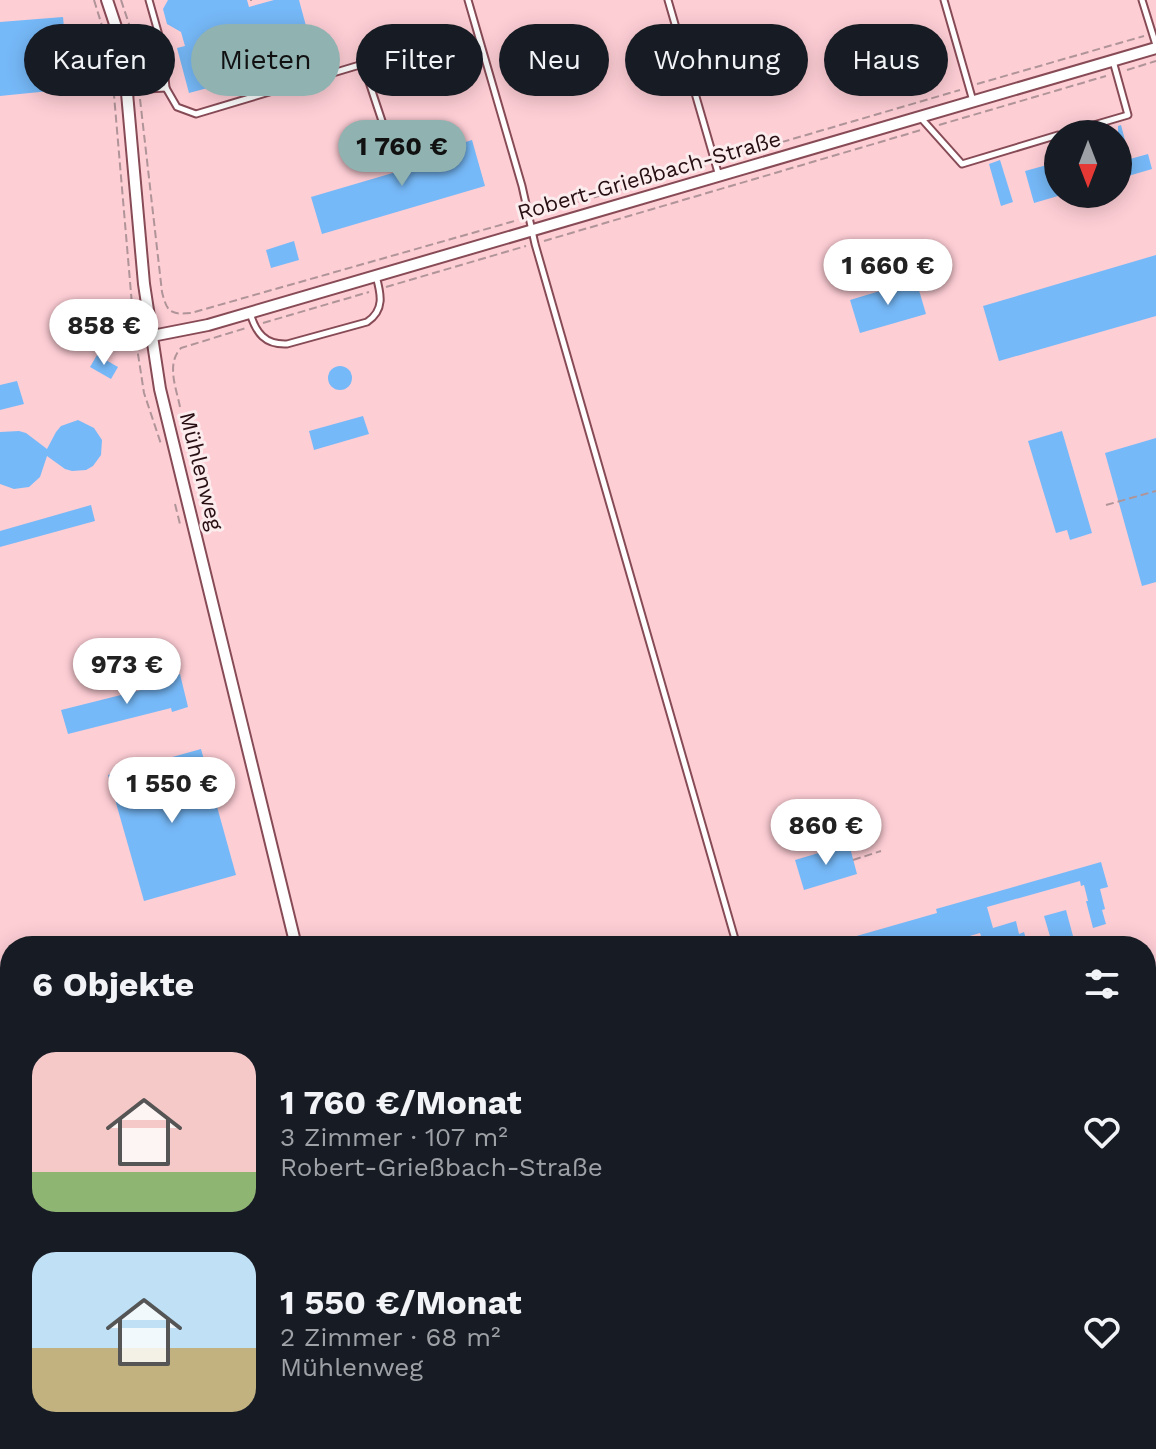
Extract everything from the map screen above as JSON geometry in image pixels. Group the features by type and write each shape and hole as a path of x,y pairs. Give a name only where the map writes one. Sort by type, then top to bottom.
{"street":[{"name":"Mühlenweg","path":"107,0 115,24"},
{"name":"Robert-Grießbach-Straße","path":"152,336 208,325 1156,46"},
{"name":"Mühlenweg","path":"127,96 144,284 166,411 294,936"}],"lane":[{"path":"149,0 156,24"},
{"path":"468,0 734,936"},
{"path":"668,0 719,176"},
{"path":"944,0 973,101"},
{"path":"1142,0 1156,46"},
{"path":"1111,120 1128,115 1113,60"},
{"path":"171,96 177,107 196,114 363,64 395,160"},
{"path":"920,117 962,164 1044,140"},
{"path":"250,312 254,326 263,339 279,344 367,322 380,309 380,289 376,276"}],"path":[{"path":"121,0 129,24"},
{"path":"140,96 162,292 166,306 178,314 191,313 529,217 1152,33"},
{"path":"180,407 172,364 181,348 1156,61"},
{"path":"1106,505 1156,491"},
{"path":"853,860 881,851"}],"shaded area":[{"path":"0,0 1156,0 1156,936 0,936"}],"building":[{"path":"168,0 247,0 249,7 274,0 299,0 306,24 191,24 189,93 177,48 185,46 181,32 175,29 175,24 167,24 163,9"},
{"path":"63,17 64,24 24,24 24,94 0,96 0,22"},
{"path":"472,140 485,186 322,234 311,197 413,167 411,158"},
{"path":"1148,154 1152,169 1132,175 1132,158"},
{"path":"1000,160 1013,202 1001,206 989,164"},
{"path":"1044,166 1044,200 1034,203 1025,171"},
{"path":"294,241 299,260 271,268 266,250"},
{"path":"1156,255 1156,316 999,361 983,306"},
{"path":"916,280 926,314 860,333 850,300"},
{"path":"97,355 118,367 111,379 90,367"},
{"path":"340,366 351,373 352,378 345,389 340,390 329,383 328,378 335,367"},
{"path":"17,381 24,404 0,410 0,385"},
{"path":"363,416 369,434 314,450 309,431"},
{"path":"78,420 94,428 102,440 101,455 93,466 72,471 47,456 40,477 29,487 14,489 0,484 0,432 26,433 47,449 61,426"},
{"path":"1062,431 1092,533 1070,540 1067,530 1056,533 1028,441"},
{"path":"1156,438 1156,582 1142,586 1105,453"},
{"path":"91,505 95,521 0,547 0,531"},
{"path":"180,674 188,707 172,712 171,708 68,734 61,710 165,684 163,679"},
{"path":"201,749 236,875 144,901 108,775"},
{"path":"849,844 857,874 804,890 795,860"},
{"path":"1101,862 1108,887 1100,889 1106,924 1093,928 1084,885 1081,886 1080,881 987,907 993,928 1016,921 1019,934 1024,932 1025,936 981,936 980,933 970,936 856,936 937,913 936,909"},
{"path":"1066,910 1073,936 1050,936 1044,916"}]}
